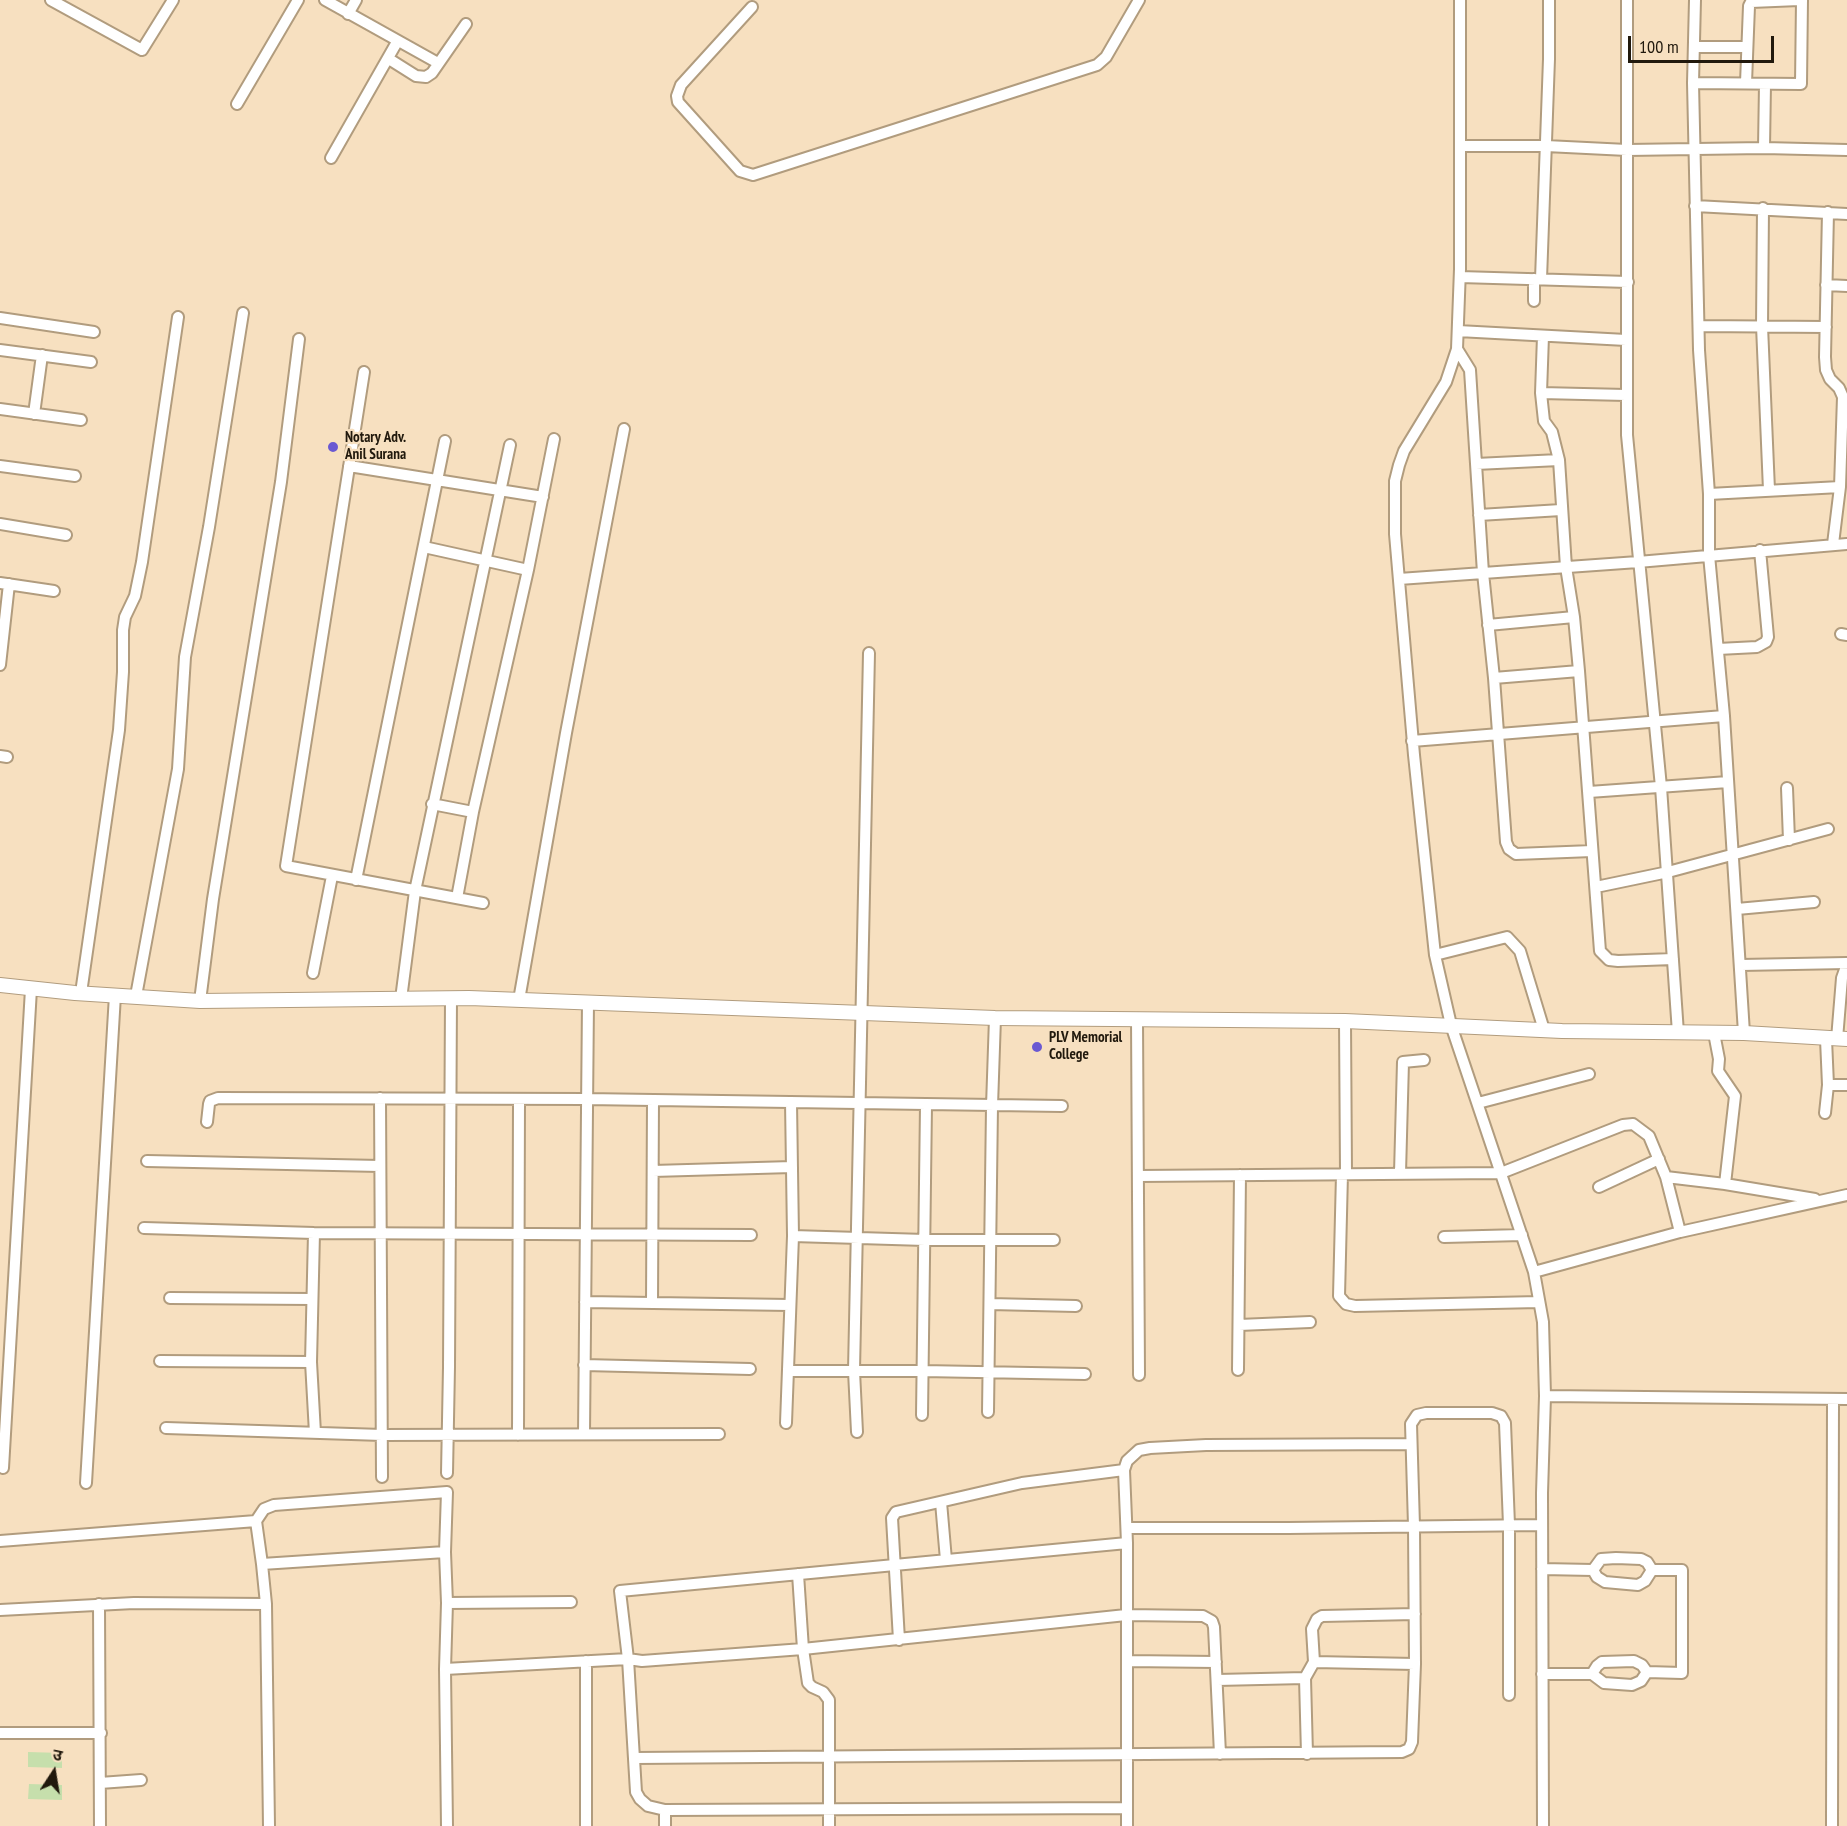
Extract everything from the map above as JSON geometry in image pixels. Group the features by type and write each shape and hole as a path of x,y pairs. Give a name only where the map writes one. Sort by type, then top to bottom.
{"main road":[{"path":"0,985 200,1001 451,998 995,1018 1345,1021 1544,1029 1744,1033 1837,1039"}],"street":[{"path":"51,0 142,50 173,0"},
{"path":"237,105 298,0"},
{"path":"325,0 438,63"},
{"path":"348,14 356,0"},
{"path":"752,7 681,85 677,96 678,102 740,171 753,175 1097,65 1106,57 1139,0"},
{"path":"1460,0 1460,278 1457,349 1446,382 1404,451 1399,465 1395,481 1395,534 1412,741 1435,955 1450,1025 1534,1272 1543,1322 1545,1396 1542,1525 1543,1826"},
{"path":"1534,301 1546,146 1549,0"},
{"path":"1627,0 1627,435 1661,787 1678,1033"},
{"path":"1695,0 1693,83 1695,206 1709,555 1724,716 1744,1033"},
{"path":"1693,83 1801,84 1800,0 1751,2 1746,82"},
{"path":"389,59 422,78 430,76 466,24"},
{"path":"332,158 398,42"},
{"path":"1694,46 1747,47"},
{"path":"1764,148 1765,84"},
{"path":"1460,146 1546,146 1627,150 1694,148 1847,150"},
{"path":"1695,206 1847,214"},
{"path":"1763,208 1762,326 1769,490"},
{"path":"1828,212 1826,370 1830,379 1843,388 1845,451 1833,544"},
{"path":"1460,278 1628,282"},
{"path":"1826,285 1847,286"},
{"path":"136,996 178,769 185,657 209,527 243,313"},
{"path":"81,993 119,730 123,630 125,617 135,596 142,562 178,317"},
{"path":"0,318 93,332"},
{"path":"1699,326 1826,327"},
{"path":"1458,331 1626,340"},
{"path":"1543,336 1541,393 1544,421 1552,432 1559,460 1566,567 1579,671 1600,951 1609,960 1618,962 1673,959"},
{"path":"200,1001 213,899 281,482 299,339"},
{"path":"1457,349 1470,370 1483,573 1494,678 1506,842 1509,849 1516,854 1592,851"},
{"path":"0,350 92,362"},
{"path":"34,414 42,355"},
{"path":"364,372 286,866 483,903"},
{"path":"1541,393 1626,395"},
{"path":"0,409 81,420"},
{"path":"519,1000 568,722 624,429"},
{"path":"456,898 473,812 528,570 554,439"},
{"path":"356,880 446,441"},
{"path":"401,999 415,891 432,804 510,445"},
{"path":"1476,464 1559,460"},
{"path":"0,466 75,476"},
{"path":"349,466 543,497"},
{"path":"1708,494 1840,488"},
{"path":"1479,515 1561,510"},
{"path":"0,524 66,535"},
{"path":"1399,579 1847,544"},
{"path":"424,547 528,570"},
{"path":"1718,649 1757,647 1766,642 1768,637 1760,550"},
{"path":"0,665 5,583 54,591"},
{"path":"1488,625 1574,617"},
{"path":"857,1432 854,1371 869,653"},
{"path":"1494,678 1579,671"},
{"path":"1412,741 1724,716"},
{"path":"1589,792 1728,782"},
{"path":"1787,788 1789,840"},
{"path":"432,804 473,812"},
{"path":"1596,887 1668,872 1828,830"},
{"path":"313,973 332,876"},
{"path":"1737,909 1814,902"},
{"path":"1435,955 1507,937 1520,951 1544,1029"},
{"path":"1740,965 1847,963 1842,978 1837,1039 1825,1113"},
{"path":"3,1468 31,989"},
{"path":"86,1484 115,995"},
{"path":"447,1473 451,998"},
{"path":"584,1434 588,1002"},
{"path":"988,1412 995,1018"},
{"path":"1137,1019 1139,1375"},
{"path":"1345,1021 1344,1174 1339,1296 1346,1304 1355,1306 1539,1302"},
{"path":"1714,1033 1719,1059 1718,1071 1735,1096 1725,1184"},
{"path":"1400,1173 1402,1065 1406,1060 1424,1060"},
{"path":"1478,1103 1589,1074"},
{"path":"1828,1085 1847,1085"},
{"path":"207,1122 210,1101 218,1098 586,1099 1062,1106"},
{"path":"380,1098 382,1477"},
{"path":"518,1435 519,1099"},
{"path":"652,1303 653,1100"},
{"path":"786,1423 793,1236 791,1102"},
{"path":"922,1415 926,1105"},
{"path":"1138,1176 1501,1173 1623,1125 1633,1124 1649,1136 1666,1177 1680,1232"},
{"path":"1599,1187 1659,1159"},
{"path":"147,1161 380,1166"},
{"path":"653,1171 792,1167"},
{"path":"1238,1370 1240,1175"},
{"path":"1666,1177 1821,1200"},
{"path":"1534,1272 1680,1232 1847,1195"},
{"path":"144,1228 314,1233 751,1235"},
{"path":"314,1233 311,1362 315,1433"},
{"path":"1444,1237 1522,1235"},
{"path":"793,1236 857,1236 925,1240 1054,1240"},
{"path":"170,1298 312,1299"},
{"path":"585,1302 790,1305"},
{"path":"990,1304 1076,1306"},
{"path":"1239,1325 1310,1322"},
{"path":"160,1361 311,1362"},
{"path":"584,1365 750,1369"},
{"path":"788,1371 1085,1374"},
{"path":"1545,1396 1847,1399"},
{"path":"1832,1826 1833,1399"},
{"path":"635,1758 1308,1754 1402,1752 1409,1749 1412,1735 1415,1614 1411,1424 1417,1415 1426,1413 1492,1413 1501,1416 1505,1423 1509,1525 1509,1695"},
{"path":"166,1428 382,1435 719,1434"},
{"path":"1127,1826 1127,1528 1124,1470 1127,1461 1133,1454 1150,1448 1206,1445 1410,1444"},
{"path":"899,1640 892,1518 896,1512 1032,1482 1124,1470"},
{"path":"269,1826 266,1604 256,1521 264,1509 274,1505 447,1492 447,1826"},
{"path":"941,1502 946,1560"},
{"path":"0,1541 256,1521"},
{"path":"1127,1528 1542,1525"},
{"path":"1127,1543 620,1591 628,1659 636,1792 639,1799 648,1806 665,1810 1127,1808"},
{"path":"262,1564 446,1552"},
{"path":"1593,1570 1601,1559 1616,1558 1641,1559 1647,1562 1652,1570"},
{"path":"1542,1569 1593,1570"},
{"path":"1593,1570 1597,1577 1605,1582 1638,1585 1645,1581 1652,1570"},
{"path":"1647,1672 1682,1673 1682,1570 1652,1570"},
{"path":"798,1574 803,1649 808,1683 824,1692 829,1700 829,1826"},
{"path":"447,1603 571,1602"},
{"path":"0,1610 99,1604 266,1604"},
{"path":"99,1604 100,1826"},
{"path":"1308,1754 1305,1678 1314,1662 1312,1629 1317,1619 1322,1616 1415,1614"},
{"path":"446,1670 628,1659 642,1661 803,1649 1126,1615 1203,1616 1208,1618 1214,1627 1220,1754"},
{"path":"586,1661 586,1826"},
{"path":"1127,1661 1216,1662"},
{"path":"1592,1674 1602,1662 1634,1661 1642,1665 1647,1672"},
{"path":"1314,1662 1414,1664"},
{"path":"1542,1674 1592,1674 1604,1683 1632,1685 1641,1681 1647,1672"},
{"path":"1218,1680 1305,1678"},
{"path":"0,1733 100,1733"},
{"path":"100,1783 141,1780"},
{"path":"665,1810 665,1826"}],"green space":[{"path":"28,1752 62,1753 62,1768 28,1767"},
{"path":"29,1784 62,1785 62,1800 28,1799"}],"place":[{"name":"Notary Adv. Anil Surana","path":"333,447"},
{"name":"PLV Memorial College","path":"1037,1047"}]}
